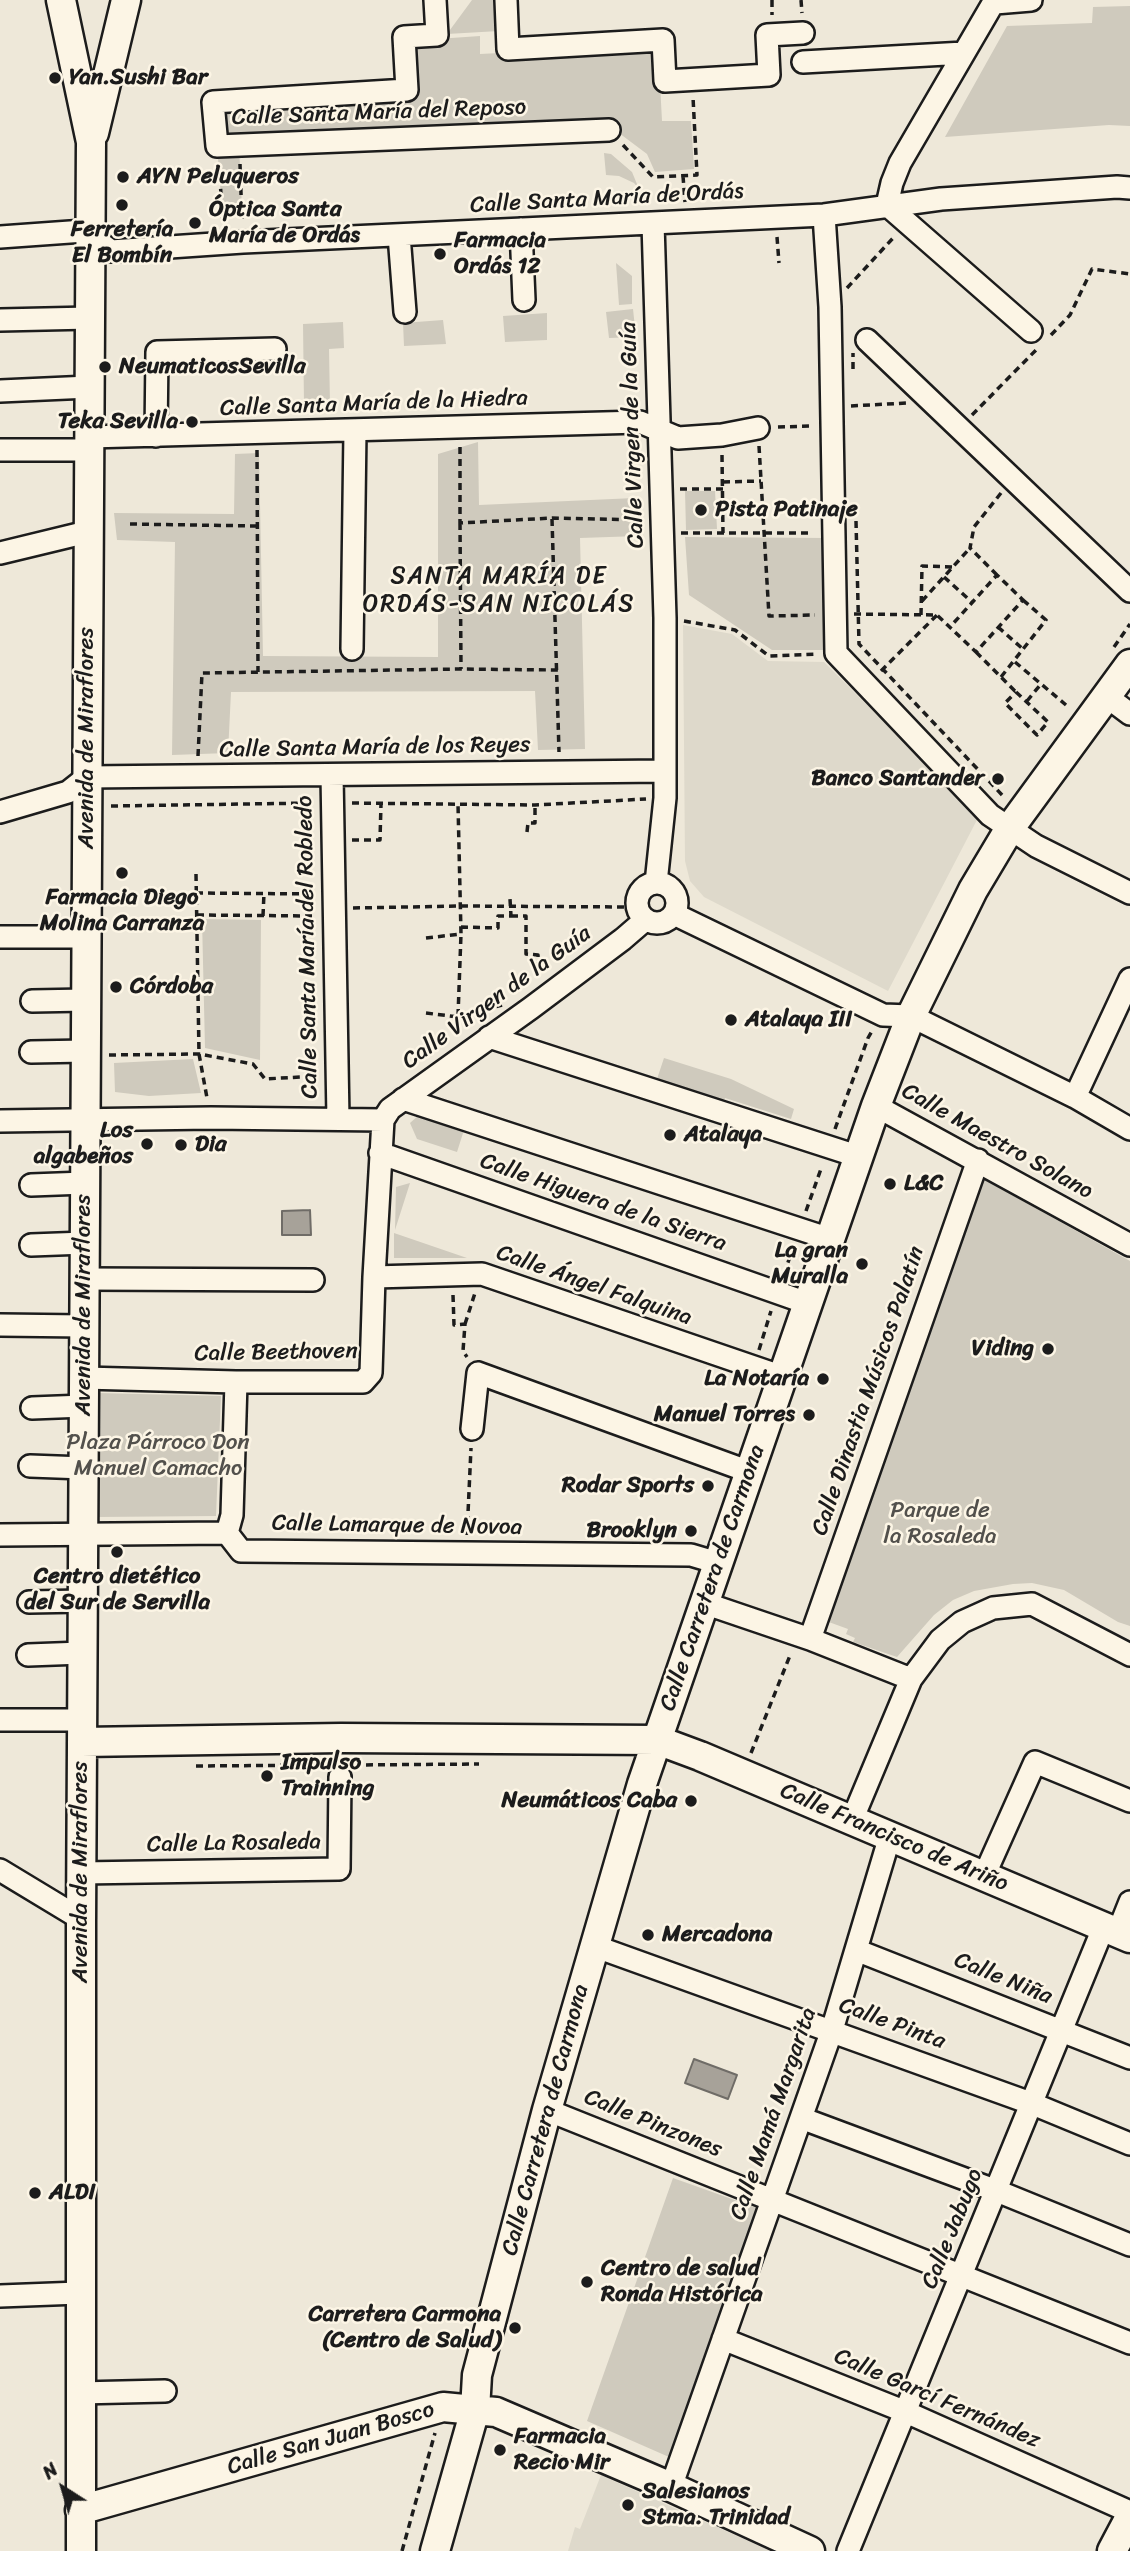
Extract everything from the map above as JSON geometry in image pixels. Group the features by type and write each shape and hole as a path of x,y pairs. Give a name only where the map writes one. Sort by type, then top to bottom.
{"street":[{"name":"Avenida de Miraflores","path":"61,0 91,142 87,532 80,2551"},
{"name":"Avenida de Miraflores","path":"91,142 126,0"},
{"name":"Calle Santa María del Reposo","path":"435,0 437,35 404,37 407,90 212,102 228,145 609,130"},
{"path":"506,0 509,49 663,40 665,81 769,75 767,35 803,33"},
{"path":"1031,0 995,1 900,163 891,183 887,205 1031,331"},
{"path":"803,62 964,53"},
{"name":"Calle Santa María de Ordás","path":"91,236 111,251 234,242 824,215 941,199 1130,188"},
{"path":"824,215 830,307 835,653 990,815 1036,846 1130,893"},
{"name":"Calle Virgen de la Guía","path":"653,223 665,618 665,798 656,883"},
{"path":"521,229 524,300"},
{"path":"0,237 84,231 91,236"},
{"path":"400,235 405,312"},
{"path":"0,320 90,318"},
{"path":"860,340 933,402 958,429 1130,591"},
{"path":"156,436 157,352 275,349"},
{"path":"0,391 89,387"},
{"name":"Calle Santa María de la Hiedra","path":"0,450 156,436 257,433 640,422 678,438 722,435 758,428"},
{"path":"352,649 355,431"},
{"path":"0,553 87,532"},
{"name":"Calle Carretera de Carmona","path":"435,2551 475,2410 477,2375 547,2110 594,1946 657,1740 876,1106 911,1016 973,890 1010,828 1130,664"},
{"path":"1106,696 1130,713"},
{"name":"Calle Santa María de los Reyes","path":"87,777 663,771"},
{"name":"Calle Santa María del Robledo","path":"332,775 338,1119"},
{"path":"0,812 68,792 87,777"},
{"path":"656,883 673,891 677,902 674,914 660,923 641,913 640,894 656,883"},
{"name":"Calle Virgen de la Guía","path":"383,1120 390,1109 403,1099 623,939 641,913"},
{"path":"674,914 883,1015 911,1016 1075,1097 1130,1129"},
{"path":"0,937 87,937"},
{"path":"1075,1097 1130,979"},
{"path":"32,1001 86,1000"},
{"path":"489,1037 860,1157"},
{"path":"31,1052 86,1054"},
{"path":"403,1099 830,1239"},
{"name":"Calle Maestro Solano","path":"876,1106 1127,1235"},
{"path":"0,1121 211,1118 383,1120 374,1277"},
{"name":"Calle Higuera de la Sierra","path":"380,1153 807,1303"},
{"name":"Calle Dinastia Músicos Palatín","path":"804,1637 978,1160"},
{"path":"32,1185 85,1183"},
{"path":"32,1245 85,1243"},
{"name":"Calle Ángel Falquina","path":"374,1277 482,1274 783,1377"},
{"name":"Calle Beethoven","path":"84,1378 363,1382 371,1373 374,1277"},
{"path":"84,1279 313,1280"},
{"path":"0,1325 84,1326"},
{"path":"472,1429 478,1373 750,1472"},
{"path":"0,1535 227,1533 232,1515 236,1382"},
{"path":"32,1408 84,1406"},
{"path":"30,1466 84,1468"},
{"name":"Calle Lamarque de Novoa","path":"227,1533 240,1551 698,1555 718,1563"},
{"path":"29,1602 83,1601"},
{"path":"704,1603 804,1637 911,1679"},
{"path":"852,1820 911,1679 940,1640 962,1622 993,1608 1032,1604 1130,1655"},
{"path":"28,1655 82,1653"},
{"path":"0,1720 82,1731 341,1738 657,1740"},
{"name":"Calle Francisco de Ariño","path":"657,1740 1117,1932"},
{"path":"984,1876 1035,1762 1130,1801"},
{"name":"Calle La Rosaleda","path":"81,1873 339,1868 340,1777"},
{"name":"Calle Mamá Margarita","path":"671,2487 832,2030 890,1836"},
{"path":"0,1870 81,1919"},
{"name":"Calle Jabugo","path":"848,2551 1062,2031 1117,1932 1130,1902"},
{"name":"Calle Pinta","path":"594,1946 1033,2104 1130,2144"},
{"name":"Calle Niña","path":"856,1950 1130,2058"},
{"name":"Calle Pinzones","path":"547,2110 1130,2343"},
{"path":"801,2118 997,2191 1130,2245"},
{"path":"0,2296 79,2293"},
{"name":"Calle Garcí Fernández","path":"723,2339 906,2412 1130,2511"},
{"path":"79,2393 164,2391"},
{"name":"Calle San Juan Bosco","path":"80,2510 443,2407 496,2412 671,2487 810,2551"},
{"path":"1112,2551 1130,2517"}],"path":[{"path":"609,130 653,177 697,175 694,122"},
{"path":"228,145 234,242"},
{"path":"228,145 234,242"},
{"path":"684,176 686,221"},
{"path":"774,217 779,263"},
{"path":"830,307 908,222"},
{"path":"958,429 1070,315 1092,269 1130,274"},
{"path":"853,379 860,340"},
{"path":"933,402 758,428 769,616 937,615 1049,724 1037,735 1005,703 1016,692"},
{"path":"460,429 461,669"},
{"path":"257,433 258,672"},
{"path":"722,435 723,533"},
{"path":"921,602 970,548 974,527 1013,478"},
{"path":"723,482 761,481"},
{"path":"661,489 723,489"},
{"path":"856,517 859,644 1004,797"},
{"path":"460,523 552,518 723,533 833,533"},
{"path":"552,518 560,772"},
{"path":"131,524 257,526"},
{"path":"970,548 1046,621 1002,677"},
{"path":"921,615 922,566 952,566"},
{"path":"950,627 997,575"},
{"path":"944,577 972,603"},
{"path":"976,652 1023,600"},
{"path":"866,685 937,615"},
{"path":"665,618 735,630 769,656 835,653"},
{"path":"998,627 1024,650"},
{"path":"1015,662 1066,705"},
{"path":"197,777 202,673 558,670"},
{"path":"1026,702 1041,684"},
{"path":"87,806 535,804 665,798"},
{"path":"333,839 380,839 381,804"},
{"path":"458,804 461,906 458,1017"},
{"path":"527,832 528,823 534,823 535,804"},
{"path":"196,874 198,1054 211,1118"},
{"path":"196,893 264,893 334,906"},
{"path":"263,916 264,893"},
{"path":"510,899 511,916"},
{"path":"197,915 263,916 334,906 511,906 641,913"},
{"path":"426,1013 458,1017 498,1004 531,1008 538,976 538,955 526,954 526,916 498,916 498,928 461,927"},
{"path":"426,938 461,934"},
{"path":"86,1054 198,1054 253,1064 265,1079 337,1075"},
{"path":"478,1373 463,1351 465,1324 482,1274"},
{"path":"452,1275 454,1325 465,1324"},
{"path":"758,1356 774,1302"},
{"path":"467,1553 472,1429"},
{"path":"743,1774 804,1637"},
{"path":"402,2551 437,2427"}],"shaded area":[{"path":"683,625 732,634 768,661 824,662 979,816 888,991 704,897 690,881 685,861"},
{"path":"310,1210 311,1235 282,1235 282,1211"},
{"path":"694,2059 737,2075 728,2099 685,2083"},
{"name":"Salesianos Stma. Trinidad","path":"601,2475 771,2551 568,2551 575,2527 580,2529"}],"green space":[{"path":"472,0 496,0 499,31 447,34"},
{"path":"1130,6 1130,126 1109,125 945,137 1007,26 1092,23 1093,7"},
{"path":"480,36 480,54 658,45 662,121 691,121 694,169 655,172 647,154 611,127 221,143 217,106 407,94 408,41"},
{"path":"239,145 242,209 222,209 217,146"},
{"path":"604,153 611,154 632,172 639,189 634,183 619,176 606,175"},
{"path":"616,263 632,276 632,304 619,305"},
{"path":"633,309 636,337 609,338 606,312"},
{"path":"547,313 547,340 505,342 503,316"},
{"path":"443,320 446,344 404,346 403,323"},
{"path":"343,322 344,348 329,349 330,405 304,404 303,324"},
{"path":"478,442 479,505 635,498 639,536 580,538 585,749 538,750 535,691 231,692 228,753 172,755 175,542 117,540 114,513 234,514 235,454 259,453 263,656 438,657 438,454"},
{"name":"Pista Patinaje","path":"685,491 715,491 717,529 686,530"},
{"path":"685,537 826,538 830,650 772,650 689,595"},
{"path":"202,919 261,920 260,1060 205,1048"},
{"path":"664,1058 731,1079 794,1109 791,1119 725,1098 722,1106 655,1085"},
{"path":"193,1059 201,1093 149,1096 115,1092 114,1063"},
{"path":"419,1115 464,1130 457,1152 417,1139 410,1123"},
{"name":"Parque de la Rosaleda","path":"980,1177 1130,1261 1130,1626 1118,1622 1064,1590 1032,1583 1013,1584 974,1591 953,1600 934,1615 897,1657 853,1642 855,1638 846,1634 848,1629 826,1621"},
{"path":"410,1183 395,1230 396,1187"},
{"path":"394,1233 467,1258 394,1258"},
{"name":"Plaza Párroco Don Manuel Camacho","path":"98,1393 221,1396 216,1516 98,1517"},
{"path":"673,2178 757,2208 669,2457 587,2421"}],"place":[{"name":"Yan.Sushi Bar","path":"55,78"},
{"name":"AYN Peluqueros","path":"123,177"},
{"name":"Ferretería El Bombín","path":"122,205"},
{"name":"Óptica Santa María de Ordás","path":"195,223"},
{"name":"Farmacia Ordás 12","path":"440,254"},
{"name":"NeumaticosSevilla","path":"105,367"},
{"name":"Teka Sevilla","path":"192,422"},
{"name":"Pista Patinaje","path":"701,510"},
{"name":"Banco Santander","path":"998,779"},
{"name":"Farmacia Diego Molina Carranza","path":"122,873"},
{"name":"Córdoba","path":"116,987"},
{"name":"Atalaya III","path":"731,1020"},
{"name":"Atalaya","path":"670,1135"},
{"name":"Los algabeños","path":"147,1144"},
{"name":"Dia","path":"181,1145"},
{"name":"L&C","path":"890,1184"},
{"name":"La gran Muralla","path":"862,1264"},
{"name":"Viding","path":"1048,1349"},
{"name":"La Notaría","path":"823,1379"},
{"name":"Manuel Torres","path":"809,1415"},
{"name":"Rodar Sports","path":"708,1486"},
{"name":"Brooklyn","path":"691,1531"},
{"name":"Centro dietético del Sur de Servilla","path":"117,1552"},
{"name":"Impulso Trainning","path":"267,1776"},
{"name":"Neumáticos Caba","path":"691,1801"},
{"name":"Mercadona","path":"648,1935"},
{"name":"ALDI","path":"35,2193"},
{"name":"Centro de salud Ronda Histórica","path":"587,2282"},
{"name":"Carretera Carmona (Centro de Salud)","path":"515,2328"},
{"name":"Farmacia Recio Mir","path":"500,2450"},
{"name":"Salesianos Stma. Trinidad","path":"628,2505"}],"district":[{"name":"SANTA MARÍA DE ORDÁS-SAN NICOLÁS","path":"499,591"}]}
